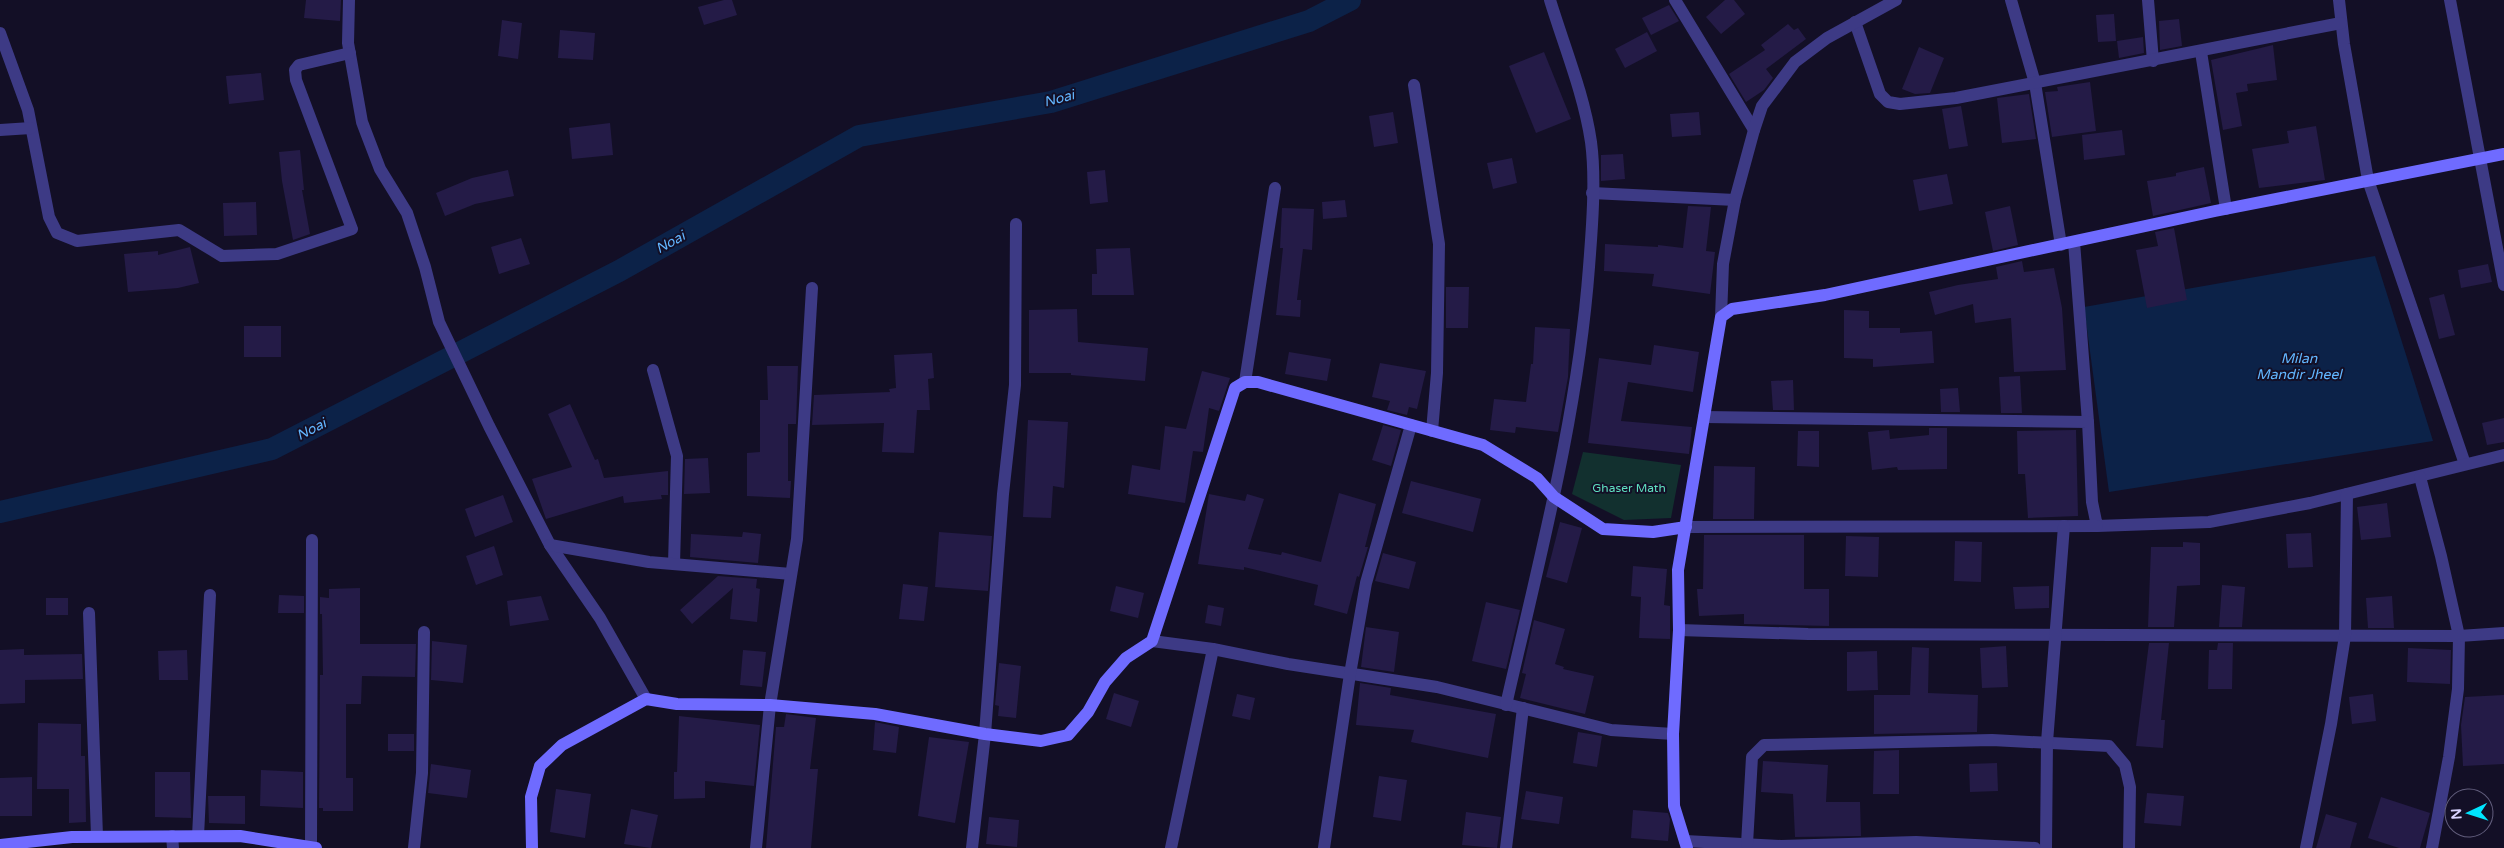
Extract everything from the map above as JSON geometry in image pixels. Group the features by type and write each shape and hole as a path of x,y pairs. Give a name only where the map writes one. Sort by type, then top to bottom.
{"street":[{"path":"349,0 348,43 362,122 380,169 407,213 425,266 439,322 489,426 550,545 600,618 646,699"},
{"path":"1506,705 1554,497 1576,382 1586,301 1592,193 1591,142 1550,0"},
{"path":"1675,0 1754,130"},
{"path":"1896,0 1826,38 1795,62 1762,106 1754,130 1735,200 1723,264 1721,317 1678,570 1679,630 1673,734 1674,806 1686,845 1830,846 1916,842 2035,848"},
{"path":"2011,0 2035,83 2061,245"},
{"path":"2148,0 2153,61"},
{"path":"2339,0 2341,23 2368,180 2465,464"},
{"path":"2450,0 2478,159 2504,285"},
{"path":"1854,22 1880,94 1888,102 1900,104 1956,98 2201,52 2341,23"},
{"path":"0,33 28,110 49,218 57,234 77,241 179,230 222,256 276,254 352,229 296,80 295,70 299,65 350,54"},
{"path":"2201,52 2226,209"},
{"path":"1414,85 1439,244 1437,373 1432,431"},
{"path":"0,130 31,128"},
{"path":"1721,317 1732,309 1825,295 2226,209 2504,154"},
{"path":"1245,382 1275,188"},
{"path":"1592,193 1735,200"},
{"path":"972,848 984,734 1003,494 1015,385 1016,224"},
{"path":"2074,242 2088,422 2092,502 2097,526"},
{"path":"756,848 770,705 797,539 812,288"},
{"path":"653,370 677,456 674,564"},
{"path":"532,848 531,797 540,766 562,745 646,699 677,704 770,705 875,714 984,734 1041,741 1068,735 1088,712 1105,682 1121,664 1152,641 1235,388 1245,382 1258,382 1483,445 1537,478 1554,497 1603,529 1652,532 1686,526 2097,526 2209,522 2347,494 2504,456"},
{"path":"1704,417 2088,422"},
{"path":"1324,848 1350,674 1366,583 1411,425"},
{"path":"2420,477 2441,556 2458,636 2458,689 2449,757 2432,848"},
{"path":"2306,848 2331,724 2345,636 2347,494"},
{"path":"2046,848 2046,742 2064,526"},
{"path":"0,846 72,836 172,842 198,836 240,836 314,848 312,540"},
{"path":"550,545 649,562 791,574"},
{"path":"198,836 210,595"},
{"path":"89,613 97,836"},
{"path":"1679,630 1808,634 2054,635 2458,636 2504,633"},
{"path":"414,848 422,773 424,632"},
{"path":"1152,641 1213,648 1288,664 1437,687 1611,730 1673,734"},
{"path":"1171,848 1213,648"},
{"path":"1506,848 1523,708"},
{"path":"1747,844 1752,757 1764,745 1992,740 2109,746 2125,765 2130,787 2129,848"}],"green space":[{"name":"Ghaser Math","path":"1583,452 1681,465 1671,518 1624,520 1572,494"}],"water":[{"name":"Milan Mandir Jheel","path":"2375,256 2433,441 2109,492 2084,307"}],"building":[{"path":"306,0 341,0 340,21 304,18"},
{"path":"724,0 732,0 737,15 704,25 698,7"},
{"path":"1725,0 1734,0 1745,14 1721,34 1706,17"},
{"path":"1669,5 1679,21 1651,35 1642,18"},
{"path":"2114,14 2116,41 2098,42 2096,15"},
{"path":"2179,19 2182,46 2160,50 2159,21"},
{"path":"502,20 522,23 518,59 498,56"},
{"path":"1788,24 1794,30 1798,28 1806,39 1766,69 1773,78 1764,90 1746,102 1729,74 1765,50 1761,45"},
{"path":"560,30 595,33 593,60 558,58"},
{"path":"1647,32 1657,51 1625,68 1615,49"},
{"path":"2143,37 2144,53 2119,58 2117,41"},
{"path":"2273,45 2277,80 2247,84 2248,91 2236,93 2242,126 2223,130 2211,60"},
{"path":"1919,47 1944,58 1930,93 1915,94 1902,89"},
{"path":"1544,52 1571,119 1536,133 1509,66"},
{"path":"261,73 264,100 229,104 226,76"},
{"path":"2090,82 2096,131 2052,137 2045,92 2058,91 2057,87"},
{"path":"2029,94 2036,139 2002,143 1997,98"},
{"path":"1961,106 1968,146 1949,149 1942,109"},
{"path":"1393,112 1398,143 1374,147 1369,116"},
{"path":"1699,112 1701,135 1672,137 1670,114"},
{"path":"610,123 613,155 572,159 569,128"},
{"path":"2316,126 2325,180 2259,188 2252,149 2289,143 2287,131"},
{"path":"2122,130 2125,155 2084,160 2082,135"},
{"path":"300,150 304,190 302,190 310,234 293,240 282,181 279,152"},
{"path":"1623,154 1625,179 1601,181 1601,155"},
{"path":"1512,158 1517,183 1493,189 1487,163"},
{"path":"2204,167 2211,203 2153,216 2147,181 2176,176 2176,173"},
{"path":"508,170 514,196 475,204 445,216 436,193 472,178"},
{"path":"1105,170 1108,202 1090,204 1087,172"},
{"path":"1947,174 1953,204 1919,211 1913,180"},
{"path":"1345,200 1347,217 1323,219 1322,202"},
{"path":"256,202 257,235 224,236 223,203"},
{"path":"1688,206 1711,207 1706,251 1715,252 1710,294 1652,286 1654,274 1604,271 1605,244 1658,247 1658,245 1683,248"},
{"path":"2010,206 2018,245 1993,251 1985,212"},
{"path":"1282,208 1314,209 1312,250 1303,249 1297,300 1301,300 1300,317 1276,315 1283,248 1280,248"},
{"path":"2174,228 2187,300 2147,308 2136,250 2158,246 2155,232"},
{"path":"521,238 530,264 499,274 491,247"},
{"path":"190,247 199,283 178,288 128,292 124,254 158,251 158,255"},
{"path":"1130,248 1134,295 1092,295 1092,274 1097,274 1096,249"},
{"path":"2022,261 2024,272 2054,268 2062,308 2066,370 2014,372 2011,318 1975,323 1973,304 1935,315 1929,292 1958,285 1998,279 1996,267"},
{"path":"2488,264 2492,282 2461,288 2458,270"},
{"path":"1446,287 1469,287 1468,328 1446,328"},
{"path":"2444,294 2455,335 2439,339 2429,298"},
{"path":"1077,309 1078,342 1148,348 1145,381 1071,375 1071,373 1029,373 1029,310"},
{"path":"1844,310 1869,311 1869,328 1900,328 1900,333 1932,331 1934,363 1873,367 1873,359 1844,358"},
{"path":"244,326 281,326 281,357 244,357"},
{"path":"1535,327 1570,329 1568,377 1558,432 1516,427 1515,433 1490,430 1494,399 1526,402 1531,364 1533,364"},
{"path":"1654,345 1699,352 1693,392 1628,382 1621,421 1692,427 1689,454 1588,443 1599,358 1651,365"},
{"path":"1289,352 1331,359 1327,381 1285,374"},
{"path":"932,353 934,378 928,379 930,410 917,410 914,453 882,452 884,423 812,425 814,395 890,392 889,389 896,388 894,355"},
{"path":"1380,363 1426,371 1417,409 1409,407 1407,415 1387,410 1390,401 1372,397"},
{"path":"767,366 798,366 796,424 788,424 788,481 791,481 790,498 747,496 747,453 760,452 760,400 768,400"},
{"path":"1202,371 1230,378 1219,411 1209,408 1203,452 1193,451 1185,503 1128,494 1132,465 1160,470 1165,426 1186,429"},
{"path":"2020,376 2022,413 2001,413 1999,377"},
{"path":"1793,380 1794,410 1773,410 1771,381"},
{"path":"1958,388 1960,412 1941,412 1940,389"},
{"path":"570,404 595,460 598,459 604,478 668,471 668,495 661,495 662,499 624,503 623,496 546,519 532,479 572,467 548,414"},
{"path":"2504,418 2504,442 2487,445 2482,423"},
{"path":"1028,420 1068,422 1064,488 1053,486 1051,518 1023,517"},
{"path":"1383,425 1401,430 1391,466 1372,460"},
{"path":"1929,428 1947,428 1947,469 1898,470 1897,467 1872,470 1868,432 1889,430 1890,439 1929,435"},
{"path":"2076,430 2078,516 2028,518 2025,474 2018,474 2017,431"},
{"path":"1798,431 1819,431 1819,467 1797,466"},
{"path":"708,458 710,493 684,494 685,459"},
{"path":"1714,466 1755,467 1754,519 1713,519"},
{"path":"1411,481 1481,499 1473,532 1402,513"},
{"path":"1339,493 1376,504 1365,547 1368,547 1359,577 1357,576 1347,614 1314,605 1318,585 1244,567 1244,570 1198,564 1209,494 1245,501 1247,494 1264,499 1248,549 1281,555 1282,552 1321,562"},
{"path":"503,495 513,522 475,537 465,509"},
{"path":"2387,503 2391,537 2361,540 2357,507"},
{"path":"1560,522 1582,528 1567,583 1546,577"},
{"path":"743,532 761,534 758,563 690,557 691,534 742,537"},
{"path":"939,532 992,536 988,591 935,587"},
{"path":"2311,533 2313,567 2288,568 2286,534"},
{"path":"1704,535 1804,535 1804,589 1829,589 1829,626 1744,624 1744,614 1699,616 1697,589 1703,589"},
{"path":"1846,536 1879,537 1878,577 1845,576"},
{"path":"1955,541 1982,542 1981,582 1954,581"},
{"path":"2183,542 2200,543 2200,585 2177,586 2174,627 2148,627 2151,547 2183,547"},
{"path":"494,546 503,575 476,585 466,556"},
{"path":"1383,553 1416,562 1409,589 1375,581"},
{"path":"1633,566 1667,569 1664,605 1670,606 1670,639 1639,638 1641,597 1631,596"},
{"path":"718,576 757,579 756,588 760,589 757,622 730,619 733,588 692,624 680,610"},
{"path":"903,584 928,587 924,621 899,619"},
{"path":"2222,585 2245,587 2242,627 2219,627"},
{"path":"1116,586 1144,593 1138,618 1110,611"},
{"path":"2049,586 2049,608 2015,609 2013,587"},
{"path":"360,588 360,644 416,644 415,677 362,676 361,704 346,704 346,778 353,778 353,811 323,811 323,808 319,808 320,675 323,675 320,597 329,598 329,589"},
{"path":"279,595 304,596 304,613 278,613"},
{"path":"541,596 549,620 510,626 507,601"},
{"path":"2392,596 2394,628 2368,628 2366,598"},
{"path":"46,598 68,598 68,615 46,615"},
{"path":"1486,602 1520,610 1506,669 1472,661"},
{"path":"1208,605 1224,608 1221,626 1205,623"},
{"path":"1534,620 1565,629 1555,664 1564,667 1563,669 1594,676 1585,714 1520,698 1526,674 1522,673"},
{"path":"1366,627 1399,632 1394,672 1361,667"},
{"path":"432,641 467,645 463,683 431,680"},
{"path":"2149,643 2169,643 2161,720 2165,720 2163,748 2136,746"},
{"path":"2218,643 2233,643 2232,689 2208,689 2209,650 2217,650"},
{"path":"2006,646 2008,687 1982,688 1980,648"},
{"path":"1912,647 1929,648 1928,693 1978,695 1977,732 1874,734 1874,695 1910,695"},
{"path":"2408,648 2451,650 2450,684 2407,682"},
{"path":"24,649 24,655 82,654 83,679 25,680 25,703 0,704 0,650"},
{"path":"187,650 188,680 159,680 158,651"},
{"path":"743,650 766,652 762,687 740,685"},
{"path":"1877,651 1878,690 1847,691 1847,652"},
{"path":"999,663 1021,666 1016,718 998,716 999,706 995,705"},
{"path":"1360,683 1391,688 1390,695 1496,714 1488,758 1411,742 1414,730 1356,725"},
{"path":"1114,693 1139,701 1131,727 1106,719"},
{"path":"1237,694 1255,698 1250,720 1232,716"},
{"path":"2373,694 2376,721 2352,724 2349,697"},
{"path":"2504,695 2504,764 2463,766 2461,725 2465,697"},
{"path":"786,714 816,718 810,769 818,769 811,848 766,848 776,727 784,727"},
{"path":"679,716 760,725 754,786 705,781 705,798 674,799 674,772 677,772"},
{"path":"875,722 899,727 896,753 873,750"},
{"path":"38,723 81,724 81,756 85,756 86,822 69,823 69,789 37,789"},
{"path":"1578,732 1602,736 1597,767 1573,763"},
{"path":"388,734 414,734 414,751 388,751"},
{"path":"929,737 969,742 955,823 918,816"},
{"path":"1899,750 1899,794 1873,794 1874,751"},
{"path":"1763,761 1828,765 1826,802 1860,802 1861,836 1795,837 1793,794 1761,792"},
{"path":"1997,763 1998,791 1970,792 1969,764"},
{"path":"431,764 471,770 467,798 428,793"},
{"path":"261,770 303,772 303,808 260,806"},
{"path":"155,772 190,772 191,818 155,817"},
{"path":"1379,776 1407,780 1401,821 1373,817"},
{"path":"32,777 32,816 0,816 0,778"},
{"path":"556,789 591,794 585,838 550,832"},
{"path":"1526,791 1563,797 1559,824 1521,819"},
{"path":"2147,793 2184,796 2181,826 2144,823"},
{"path":"208,796 245,796 245,824 209,823"},
{"path":"2381,797 2430,813 2420,848 2399,848 2368,838"},
{"path":"631,809 658,815 651,848 624,844"},
{"path":"1633,810 1668,813 1670,819 1668,841 1631,838"},
{"path":"1466,812 1501,817 1497,848 1462,845"},
{"path":"2326,814 2357,823 2350,848 2316,848"},
{"path":"989,817 1019,820 1017,847 986,844"}],"waterway":[{"name":"Noai","path":"0,512 272,449 619,271 859,136 1051,102 1309,21 1350,0"}]}
